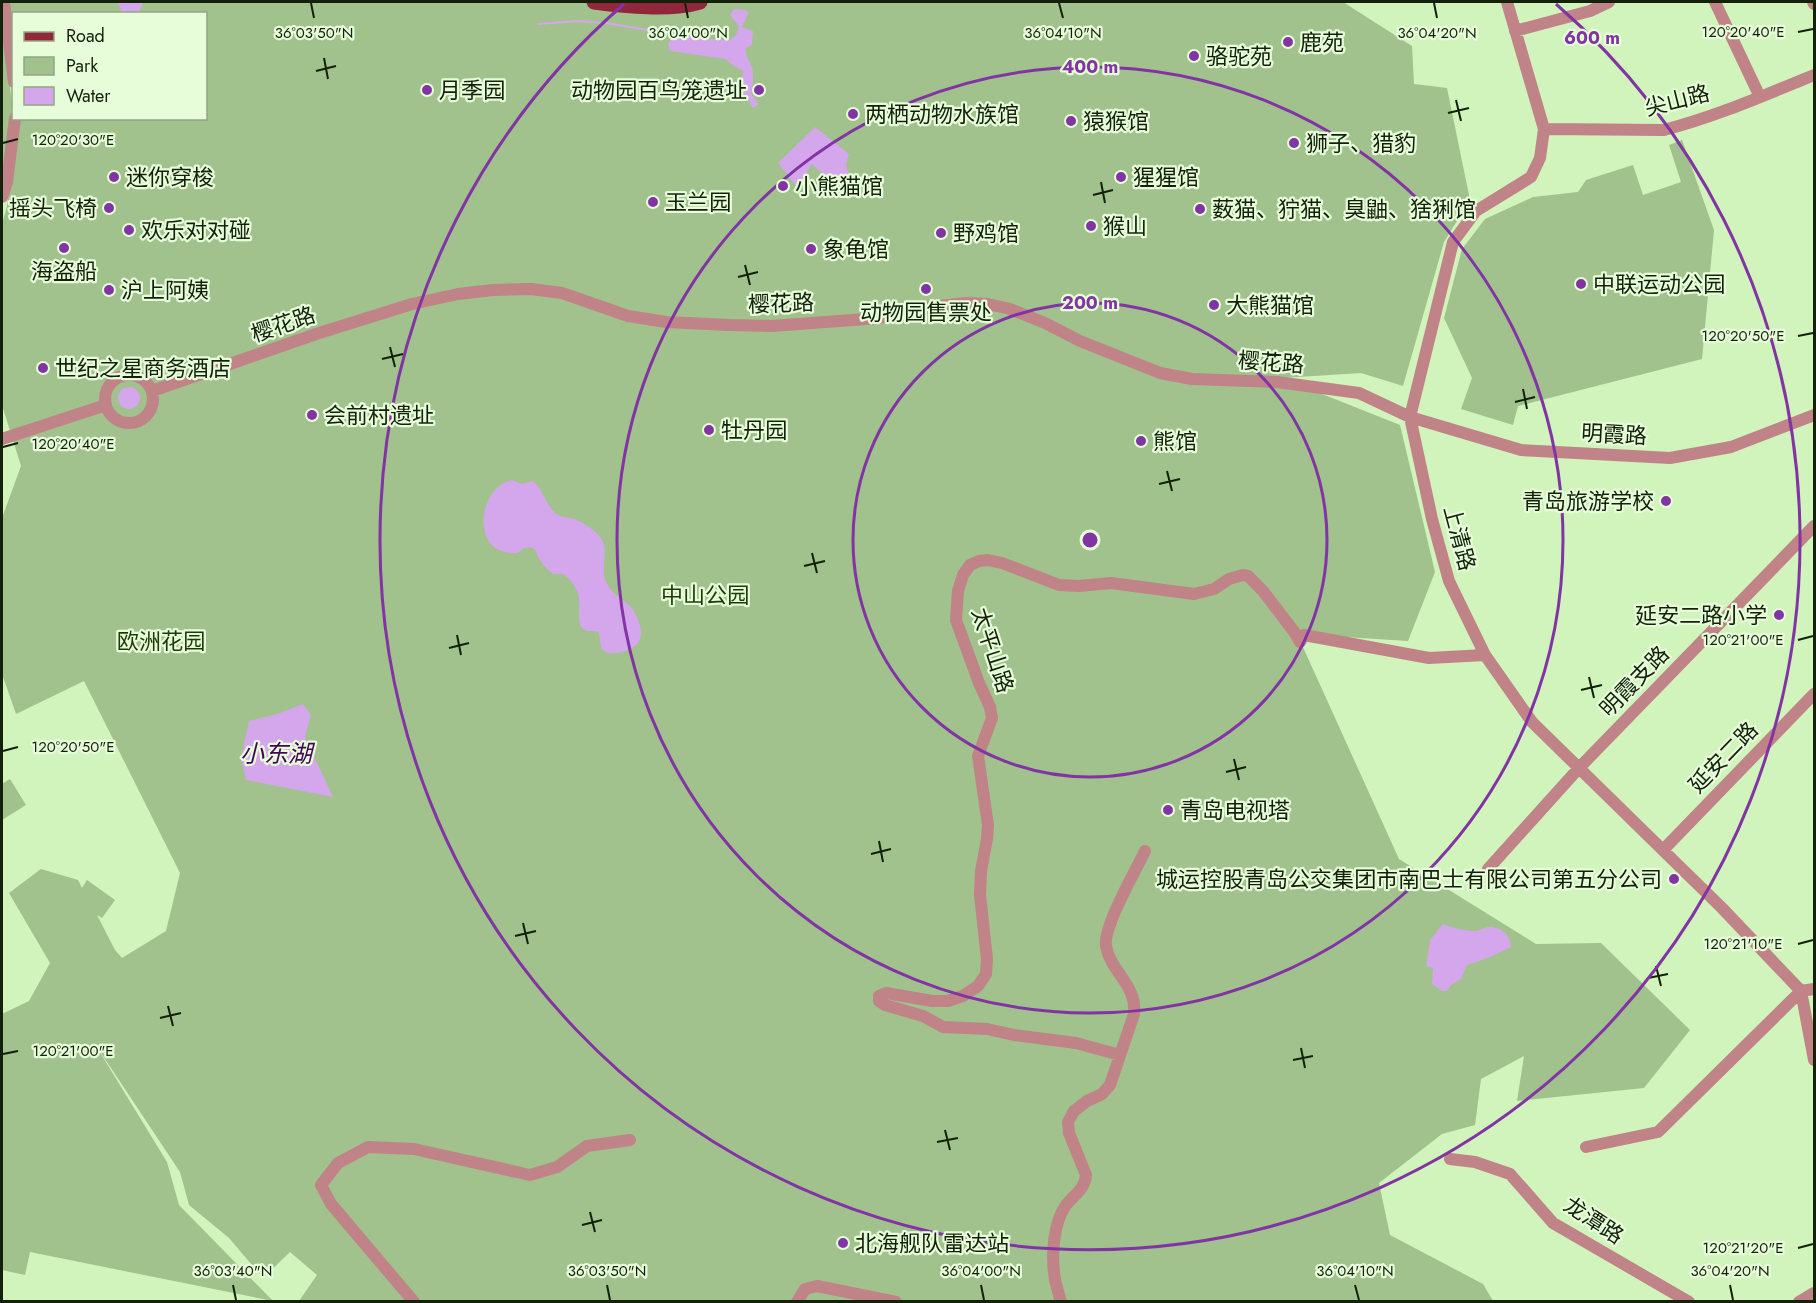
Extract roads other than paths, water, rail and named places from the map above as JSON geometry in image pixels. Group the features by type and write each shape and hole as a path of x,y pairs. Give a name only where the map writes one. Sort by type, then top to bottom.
{"main road":[{"path":"594,2 662,7 700,2"}],"street":[{"path":"4,2 12,66"},
{"name":"上清路","path":"1507,2 1544,129 1540,158 1531,177 1476,212 1453,242 1410,417 1432,519 1449,581 1485,655 1532,722 1663,850 1801,991"},
{"path":"1515,31 1590,11 1609,2"},
{"path":"1715,2 1760,97"},
{"name":"尖山路","path":"1544,129 1664,130 1760,97 1815,75"},
{"path":"2,197 7,182 15,120"},
{"name":"樱花路","path":"152,392 316,334 412,304 481,291 531,289 562,293 628,316 666,322 729,325 772,326 880,318 923,308 966,303 988,304 1010,309 1045,323 1080,341 1160,373 1192,379 1277,382 1359,393 1410,417"},
{"path":"134,375 142,378 152,392 153,399 148,413 136,422 128,423 114,418 106,405 107,389 118,377 134,375"},
{"path":"2,439 106,405"},
{"name":"明霞路","path":"1410,417 1521,450 1670,458 1731,447 1815,415"},
{"name":"明霞支路","path":"1488,869 1579,768 1815,526"},
{"name":"太平山路","path":"1120,1055 1076,1043 987,1029 943,1027 923,1016 885,1005 879,1001 879,996 886,993 932,1001 948,1001 963,996 978,986 986,974 987,959 980,895 988,825 978,756 992,718 990,707 956,620 958,591 963,575 970,565 988,560 1002,563 1059,585 1111,583 1194,594 1214,589 1229,579 1243,575 1248,576 1263,591 1300,642 1304,635 1429,658 1485,655"},
{"name":"延安二路","path":"1663,850 1815,694"},
{"path":"1061,1302 1054,1278 1054,1240 1060,1215 1086,1181 1086,1175 1069,1133 1068,1122 1074,1111 1087,1101 1102,1094 1110,1085 1134,1014 1136,1004 1130,987 1111,960 1106,945 1109,926 1145,850"},
{"path":"1586,1147 1658,1132 1801,991 1815,988"},
{"path":"1801,991 1815,1060"},
{"path":"414,1302 331,1204 321,1185 339,1163 368,1147 414,1149 530,1174 557,1167 587,1146 630,1140"},
{"name":"龙潭路","path":"1450,1159 1475,1162 1510,1174 1553,1223 1689,1302"},
{"path":"797,1302 805,1290 818,1286 896,1302"},
{"path":"1799,1302 1815,1293"}],"water":[{"path":"116,2 143,2 139,12 119,12 121,8"},
{"path":"734,9 749,12 742,27 753,31 752,45 746,48 746,51 753,70 751,93 758,103 753,108 740,87 743,71 726,59 670,51 668,44 673,34 693,30 709,39 730,40 736,35 739,26 730,15"},
{"path":"815,127 849,154 846,165 855,196 852,197 811,164 805,177 805,183 797,187 778,163"},
{"path":"129,387 137,390 140,398 137,406 129,409 121,406 118,398 121,390"},
{"path":"512,480 522,484 533,481 553,511 582,523 601,538 607,584 630,606 640,625 640,640 634,647 615,653 607,653 601,648 599,632 586,630 580,625 578,595 569,578 549,571 534,549 524,548 518,553 502,552 492,545 486,534 485,508 491,495 500,486"},
{"name":"小东湖","path":"303,704 311,715 305,737 333,797 246,780 241,758 249,721"},
{"path":"1443,924 1472,931 1487,927 1498,928 1507,936 1511,947 1467,965 1461,979 1451,985 1447,991 1442,991 1432,984 1433,968 1426,966 1430,940"}],"waterway":[{"path":"538,24 578,21 673,34"}],"place":[{"name":"鹿苑","path":"1288,42"},
{"name":"骆驼苑","path":"1194,56"},
{"name":"月季园","path":"427,90"},
{"name":"动物园百鸟笼遗址","path":"759,90"},
{"name":"两栖动物水族馆","path":"853,114"},
{"name":"猿猴馆","path":"1071,121"},
{"name":"狮子、猎豹","path":"1294,143"},
{"name":"迷你穿梭","path":"114,177"},
{"name":"猩猩馆","path":"1121,177"},
{"name":"小熊猫馆","path":"783,186"},
{"name":"玉兰园","path":"653,202"},
{"name":"摇头飞椅","path":"109,208"},
{"name":"薮猫、狞猫、臭鼬、猞猁馆","path":"1200,209"},
{"name":"猴山","path":"1091,226"},
{"name":"欢乐对对碰","path":"129,230"},
{"name":"野鸡馆","path":"941,233"},
{"name":"海盗船","path":"64,248"},
{"name":"象龟馆","path":"811,249"},
{"name":"中联运动公园","path":"1581,284"},
{"name":"动物园售票处","path":"926,289"},
{"name":"沪上阿姨","path":"109,290"},
{"name":"大熊猫馆","path":"1214,305"},
{"name":"世纪之星商务酒店","path":"43,368"},
{"name":"会前村遗址","path":"312,415"},
{"name":"牡丹园","path":"709,430"},
{"name":"熊馆","path":"1141,441"},
{"name":"青岛旅游学校","path":"1666,501"},
{"name":"延安二路小学","path":"1779,615"},
{"name":"青岛电视塔","path":"1168,810"},
{"name":"城运控股青岛公交集团市南巴士有限公司第五分公司","path":"1674,879"},
{"name":"北海舰队雷达站","path":"843,1243"}],"park label":[{"name":"中山公园","path":"705,595"},
{"name":"欧洲花园","path":"161,641"}]}
